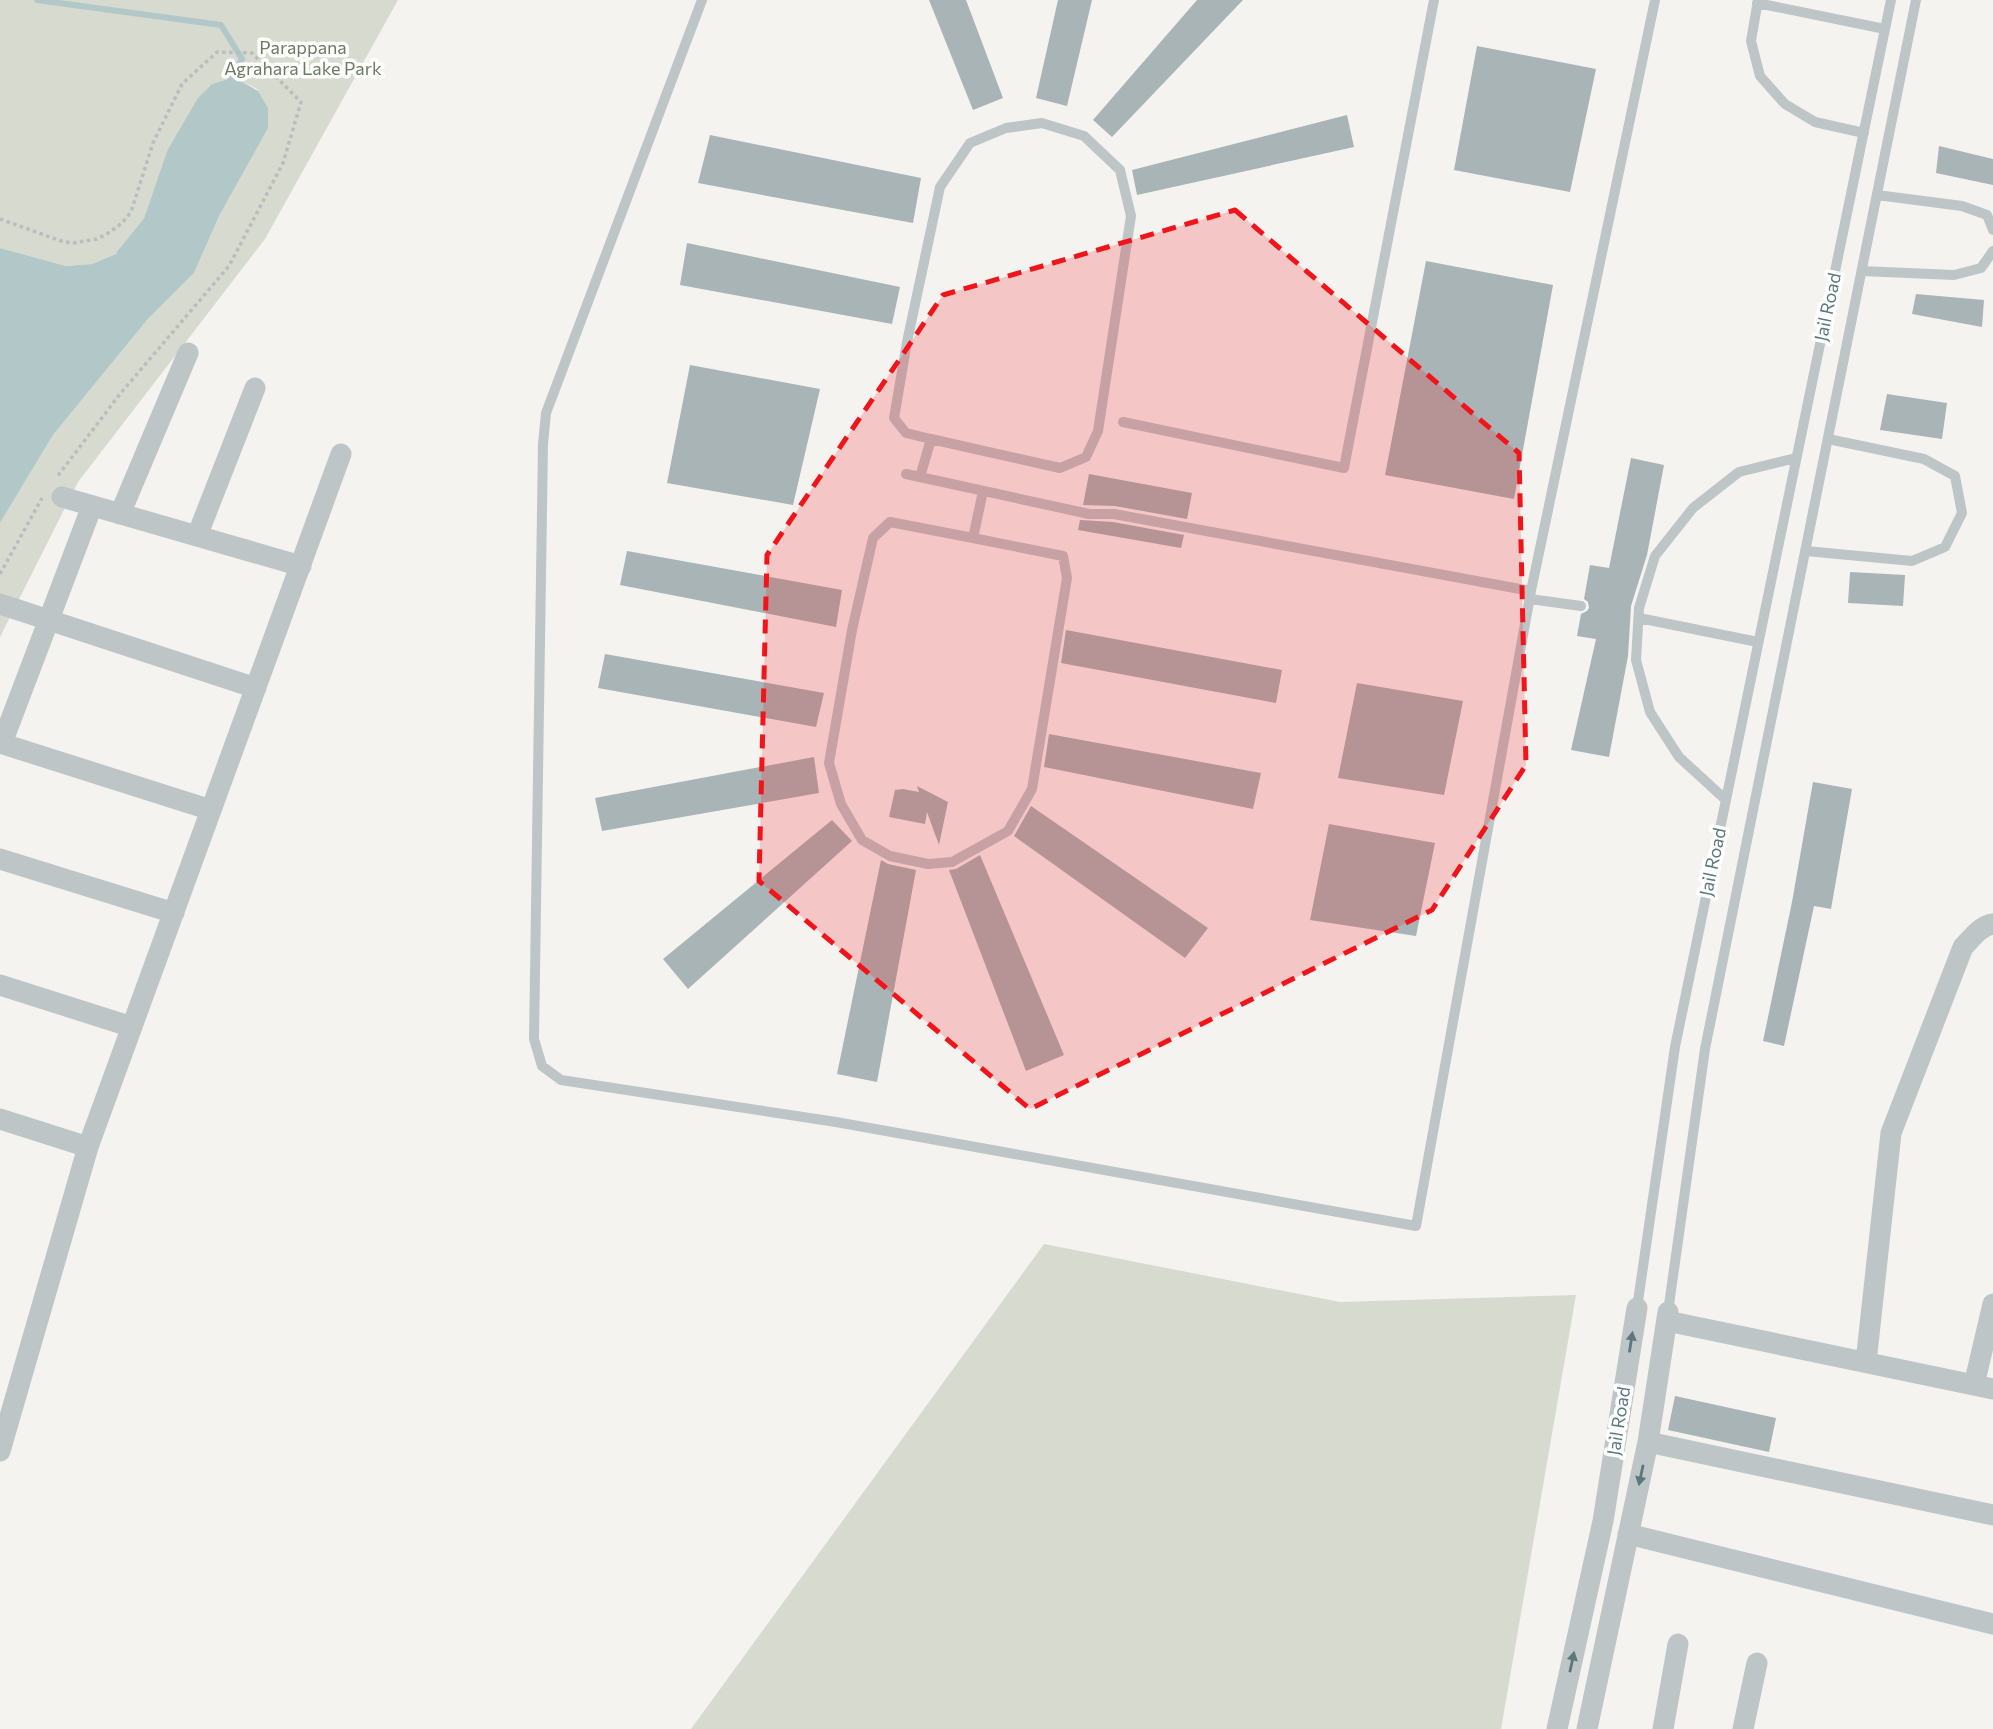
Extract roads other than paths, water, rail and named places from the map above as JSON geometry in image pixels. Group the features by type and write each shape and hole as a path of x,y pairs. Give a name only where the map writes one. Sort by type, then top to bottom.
{"street":[{"path":"120,514 188,353"},
{"path":"197,536 255,388"},
{"path":"0,1451 88,1147 341,454"},
{"path":"54,491 92,506 300,566"},
{"path":"92,506 1,743 211,810"},
{"path":"0,604 256,688"},
{"path":"0,859 174,913"},
{"path":"1866,1362 1891,1133 1964,947 1977,932 1993,924"},
{"path":"0,985 132,1027"},
{"path":"0,1119 88,1147"},
{"path":"1587,1729 1648,1442 1668,1316 1983,1387 1993,1304"},
{"name":"Jail Road","path":"1557,1729 1603,1521 1637,1308"},
{"path":"1648,1442 1993,1515"},
{"path":"1628,1534 1993,1624"},
{"path":"1663,1729 1678,1644"},
{"path":"1743,1729 1757,1663"}],"lane":[{"path":"702,0 546,414 543,458 534,1039 542,1066 561,1080 836,1122 1416,1226 1530,595 1655,0"},
{"path":"1123,422 1344,468 1434,0"},
{"name":"Jail Road","path":"1637,1308 1675,1047 1891,0"},
{"path":"1668,1316 1705,1049 1916,0"},
{"path":"1864,134 1815,122 1785,104 1760,76 1751,41 1757,2 1885,29"},
{"path":"1042,123 1084,136 1120,170 1131,216 1098,431 1086,457 1060,468 931,439 906,433 894,418 940,187 970,143 1006,128 1042,123"},
{"path":"1877,195 1962,206 1987,215 1993,230"},
{"path":"1862,271 1954,275 1981,268 1993,251"},
{"path":"920,477 931,439"},
{"path":"1805,551 1912,561 1945,547 1962,513 1955,476 1924,459 1828,439"},
{"path":"1726,800 1679,757 1650,712 1636,660 1639,608 1655,555 1693,508 1739,472 1796,458"},
{"path":"906,474 1089,514 1114,514 1581,606"},
{"path":"973,538 983,491"},
{"path":"890,522 973,538 1063,555 1067,578 1032,789 1008,831 953,862 928,864 890,856 862,840 841,804 829,763 852,631 873,538 890,522"},
{"path":"1639,618 1758,642"}],"waterway":[{"path":"37,0 221,25 242,59 227,86"},
{"path":"120,253 146,221"}],"park label":[{"name":"Parappana Agrahara Lake Park","path":"303,58"}]}
